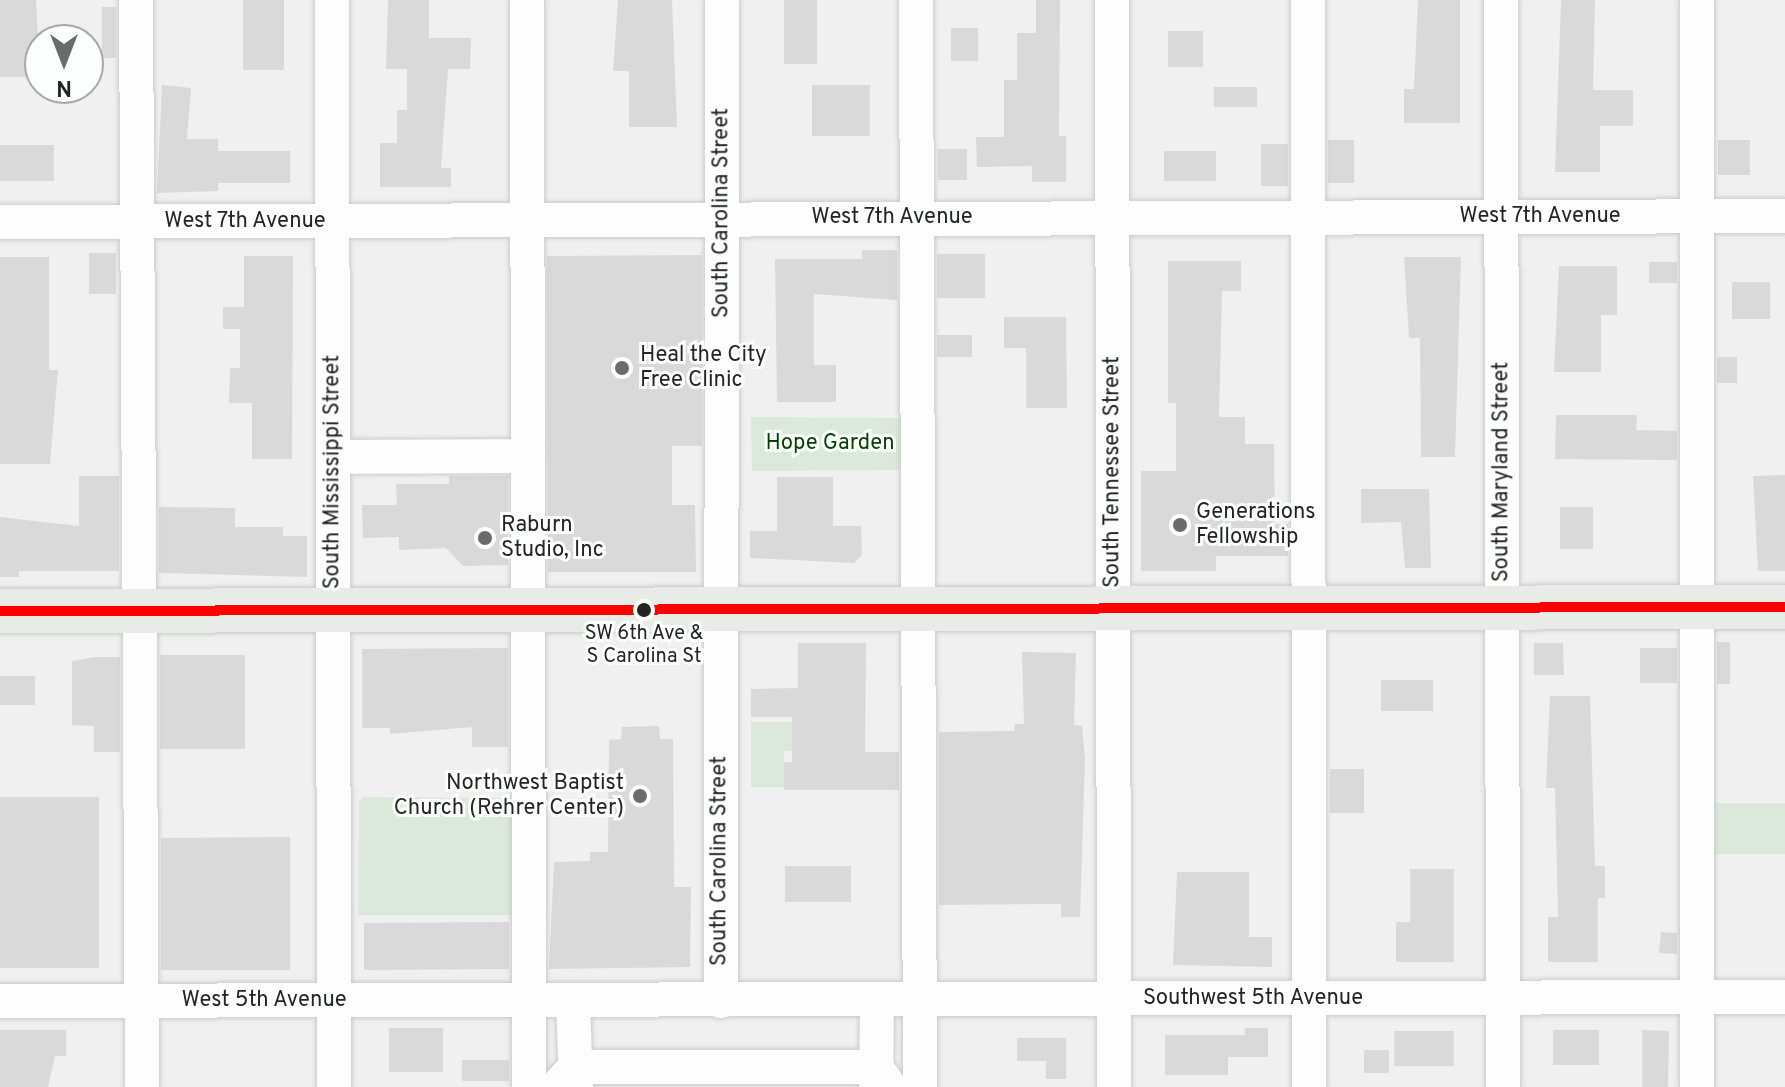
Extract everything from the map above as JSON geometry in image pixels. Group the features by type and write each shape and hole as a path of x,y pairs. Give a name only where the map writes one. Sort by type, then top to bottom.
{"main road":[{"path":"0,611 1785,607"}],"street":[{"path":"136,0 142,1087"},
{"name":"South Mississippi Street","path":"332,0 334,1087"},
{"path":"527,0 529,1087"},
{"name":"South Carolina Street","path":"721,1001 722,0"},
{"path":"916,0 920,1087"},
{"name":"South Tennessee Street","path":"1112,0 1114,1087"},
{"path":"1308,0 1306,609 1309,1087"},
{"name":"South Maryland Street","path":"1501,0 1503,1087"},
{"path":"1697,0 1697,1087"},
{"name":"West 7th Avenue","path":"0,222 1785,216"},
{"path":"333,457 528,456"},
{"name":"Southwest 5th Avenue","path":"573,1001 1785,997"},
{"path":"573,1001 570,1080 881,1080 877,1000"},
{"name":"West 5th Avenue","path":"0,1001 573,1001"}],"green space":[{"name":"Hope Garden","path":"751,417 908,418 908,470 752,471"},
{"path":"751,722 834,722 834,750 784,751 784,787 751,787"},
{"path":"364,797 519,798 520,915 358,915 359,801"},
{"path":"1710,803 1785,803 1785,854 1710,854"}],"building":[{"path":"0,0 36,0 37,24 24,24 24,77 0,77"},
{"path":"243,0 284,0 284,70 243,70"},
{"path":"388,0 429,0 429,38 471,38 470,69 448,69 441,168 451,168 451,187 380,187 380,143 397,143 397,110 407,110 407,69 386,69"},
{"path":"618,0 672,0 677,127 629,127 629,71 613,71"},
{"path":"784,0 817,0 817,64 784,64"},
{"path":"1036,0 1060,0 1059,136 1066,136 1066,182 1032,182 1032,166 977,167 976,137 1004,137 1004,80 1017,80 1017,33 1036,33"},
{"path":"1418,0 1460,0 1460,123 1404,123 1404,89 1414,89"},
{"path":"1561,0 1595,0 1593,90 1633,90 1633,126 1600,126 1600,172 1555,172"},
{"path":"102,7 116,7 116,58 104,58"},
{"path":"951,28 978,28 978,61 951,61"},
{"path":"1168,31 1203,31 1203,67 1168,67"},
{"path":"162,85 191,88 187,139 218,139 218,151 290,151 290,183 218,183 218,191 157,193"},
{"path":"812,85 870,85 870,136 812,136"},
{"path":"1214,87 1257,87 1257,107 1214,107"},
{"path":"1328,140 1354,140 1354,183 1328,183"},
{"path":"1718,140 1750,140 1750,175 1718,175"},
{"path":"1261,144 1288,144 1288,186 1261,186"},
{"path":"0,145 54,145 54,181 0,181"},
{"path":"938,149 967,149 967,180 938,180"},
{"path":"1164,151 1216,151 1216,181 1164,181"},
{"path":"862,250 897,250 897,300 814,294 814,365 836,365 836,402 777,402 775,259 862,259"},
{"path":"89,253 116,253 116,294 89,294"},
{"path":"937,254 985,254 985,298 937,298"},
{"name":"Heal the City Free Clinic","path":"702,255 702,446 672,446 672,505 695,505 696,572 548,572 547,256"},
{"path":"244,256 293,256 292,459 252,459 252,403 229,403 230,368 240,368 240,329 223,329 223,307 244,307"},
{"path":"0,257 49,257 49,370 58,370 50,464 0,464"},
{"path":"1404,257 1461,257 1455,457 1421,457 1420,338 1409,338"},
{"path":"1168,261 1241,261 1241,291 1222,291 1219,417 1245,417 1245,444 1274,444 1275,524 1288,524 1288,556 1216,556 1216,571 1141,571 1141,471 1176,471 1176,403 1168,403"},
{"path":"1649,262 1677,262 1677,283 1649,283"},
{"path":"1559,266 1617,266 1617,315 1601,315 1601,372 1554,372"},
{"path":"1732,282 1770,282 1770,319 1732,319"},
{"path":"1004,317 1066,317 1067,408 1026,408 1026,348 1004,348"},
{"path":"937,335 972,335 972,357 937,357"},
{"path":"1717,357 1737,357 1737,383 1717,383"},
{"path":"1556,415 1637,415 1636,430 1677,431 1677,460 1555,459"},
{"path":"1785,475 1785,571 1758,571 1753,476"},
{"path":"79,476 119,476 119,571 19,571 19,577 0,577 0,517 79,526"},
{"path":"449,476 508,476 508,565 463,566 446,548 399,550 399,537 363,538 362,505 397,505 396,484 449,484"},
{"path":"777,477 833,477 833,526 861,526 862,555 854,563 750,558 750,531 777,531"},
{"path":"1361,489 1429,489 1431,568 1405,568 1401,522 1361,523"},
{"path":"159,507 235,508 235,527 283,527 283,536 307,536 307,577 159,573"},
{"path":"1560,507 1593,507 1593,549 1560,549"},
{"path":"1717,642 1730,642 1730,684 1717,684"},
{"path":"798,643 866,643 865,752 899,752 899,790 784,790 784,762 792,762 792,717 751,717 751,689 798,688"},
{"path":"1534,643 1563,643 1564,675 1534,675"},
{"path":"508,648 508,747 472,747 472,727 390,734 390,728 362,728 362,649"},
{"path":"1640,648 1677,648 1677,683 1640,683"},
{"path":"1022,652 1076,653 1074,725 1082,726 1085,759 1080,917 1061,917 1061,904 939,905 939,732 1014,731 1015,724 1024,724"},
{"path":"160,655 245,655 245,749 160,749"},
{"path":"120,657 120,752 94,752 94,726 72,725 72,661"},
{"path":"0,676 35,676 35,705 0,705"},
{"path":"1381,680 1433,680 1433,711 1381,711"},
{"path":"1550,696 1590,696 1595,866 1605,866 1605,898 1598,898 1598,962 1548,962 1548,917 1558,917 1555,788 1546,788"},
{"path":"659,726 660,739 673,739 674,887 691,887 690,967 549,969 554,862 590,861 590,852 608,852 609,740 621,739 622,727"},
{"path":"1330,769 1364,769 1364,813 1330,813"},
{"path":"0,797 99,797 99,968 0,968"},
{"path":"290,837 290,970 161,970 161,838"},
{"path":"785,866 851,866 851,902 785,902"},
{"path":"1410,869 1454,869 1454,962 1396,962 1396,922 1410,922"},
{"path":"1177,872 1249,872 1249,937 1272,937 1272,967 1173,965"},
{"path":"509,922 509,969 364,970 364,923"},
{"path":"1661,932 1677,933 1677,954 1659,953"},
{"path":"389,1028 443,1028 443,1072 389,1072"},
{"path":"1245,1028 1268,1028 1268,1057 1228,1057 1228,1075 1165,1075 1165,1035 1245,1035"},
{"path":"0,1030 66,1030 66,1056 55,1056 48,1087 0,1087"},
{"path":"1553,1030 1599,1030 1599,1065 1553,1065"},
{"path":"1642,1030 1669,1031 1668,1087 1642,1087"},
{"path":"1394,1031 1454,1031 1454,1066 1394,1066"},
{"path":"1017,1038 1066,1038 1066,1079 1046,1079 1046,1061 1017,1061"},
{"path":"1364,1050 1389,1050 1389,1073 1364,1073"},
{"path":"462,1060 509,1060 509,1081 462,1081"}],"transit line":[{"path":"0,611 1785,607"}],"place":[{"name":"Heal the City Free Clinic","path":"622,368"},
{"name":"Generations Fellowship","path":"1180,525"},
{"name":"Raburn Studio, Inc","path":"485,538"},
{"name":"SW 6th Ave & S Carolina St","path":"644,610"},
{"name":"Northwest Baptist Church (Rehrer Center)","path":"640,796"}]}
